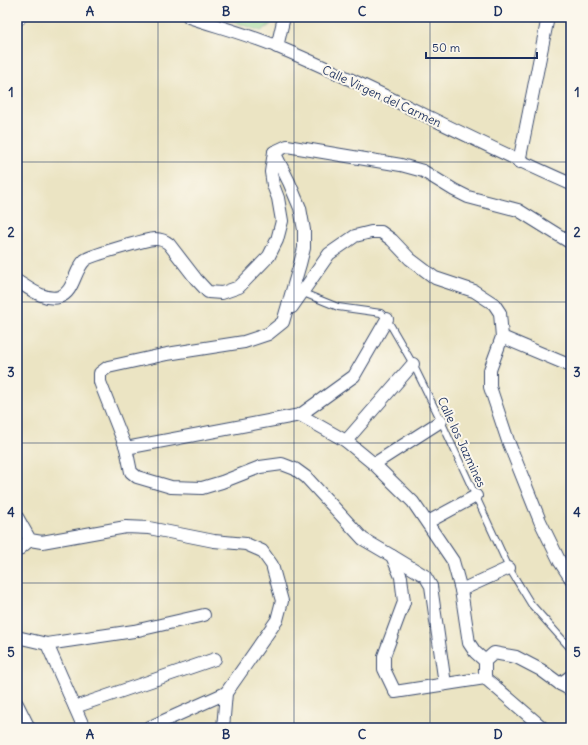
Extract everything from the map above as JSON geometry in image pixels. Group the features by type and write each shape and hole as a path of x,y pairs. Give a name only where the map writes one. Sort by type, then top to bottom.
{"street":[{"name":"Calle Virgen del Carmen","path":"189,17 277,46 372,90 519,162 571,184"},
{"path":"277,46 284,17"},
{"path":"519,162 548,17"},
{"path":"274,152 287,146 401,165 423,171 468,197 518,210 571,243"},
{"path":"17,281 43,296 52,298 61,296 71,286 77,270 86,258 154,239 164,240 169,244 208,292 222,293 239,287 269,256 277,240 282,221 271,172 274,152"},
{"path":"274,152 300,208 304,230 304,248 283,322"},
{"path":"445,684 431,586 425,576 363,539 306,477 295,469 282,464 260,467 202,488 171,487 137,477 131,472 126,448 100,382 100,373 108,367 167,354 244,342 268,334 283,322 301,292 329,254 355,236 371,232 381,232 392,240 410,259 435,278 474,291 494,304 500,313 502,337 490,370 490,387 508,441 540,521 560,562 571,579"},
{"path":"126,448 300,415 354,376 387,319"},
{"path":"502,337 571,366"},
{"path":"346,441 412,364"},
{"path":"300,415 346,441 374,464 413,502 453,561 461,590 469,643 475,652 485,661 485,678 543,728"},
{"path":"374,464 441,421"},
{"path":"428,522 476,496"},
{"path":"17,517 30,540"},
{"path":"17,551 30,540 42,542 126,527 149,528 214,541 246,544 262,551 272,565 282,601 277,620 226,693 148,728"},
{"path":"392,556 402,577 404,602 384,656 384,668 395,692 485,678"},
{"path":"461,590 509,568"},
{"path":"17,637 47,644 134,631 204,615"},
{"path":"47,644 84,728"},
{"path":"485,661 494,653 516,657 541,670 571,690"},
{"path":"74,707 215,659"},
{"path":"560,684 571,676"},
{"path":"224,728 226,693"},
{"path":"17,704 29,728"}],"lane":[{"path":"301,292 338,307 382,313 387,319"},
{"name":"Calle los Jazmines","path":"387,319 441,421 509,568 531,604 571,649"}],"green space":[{"path":"221,17 272,17 270,25 261,31"}]}
